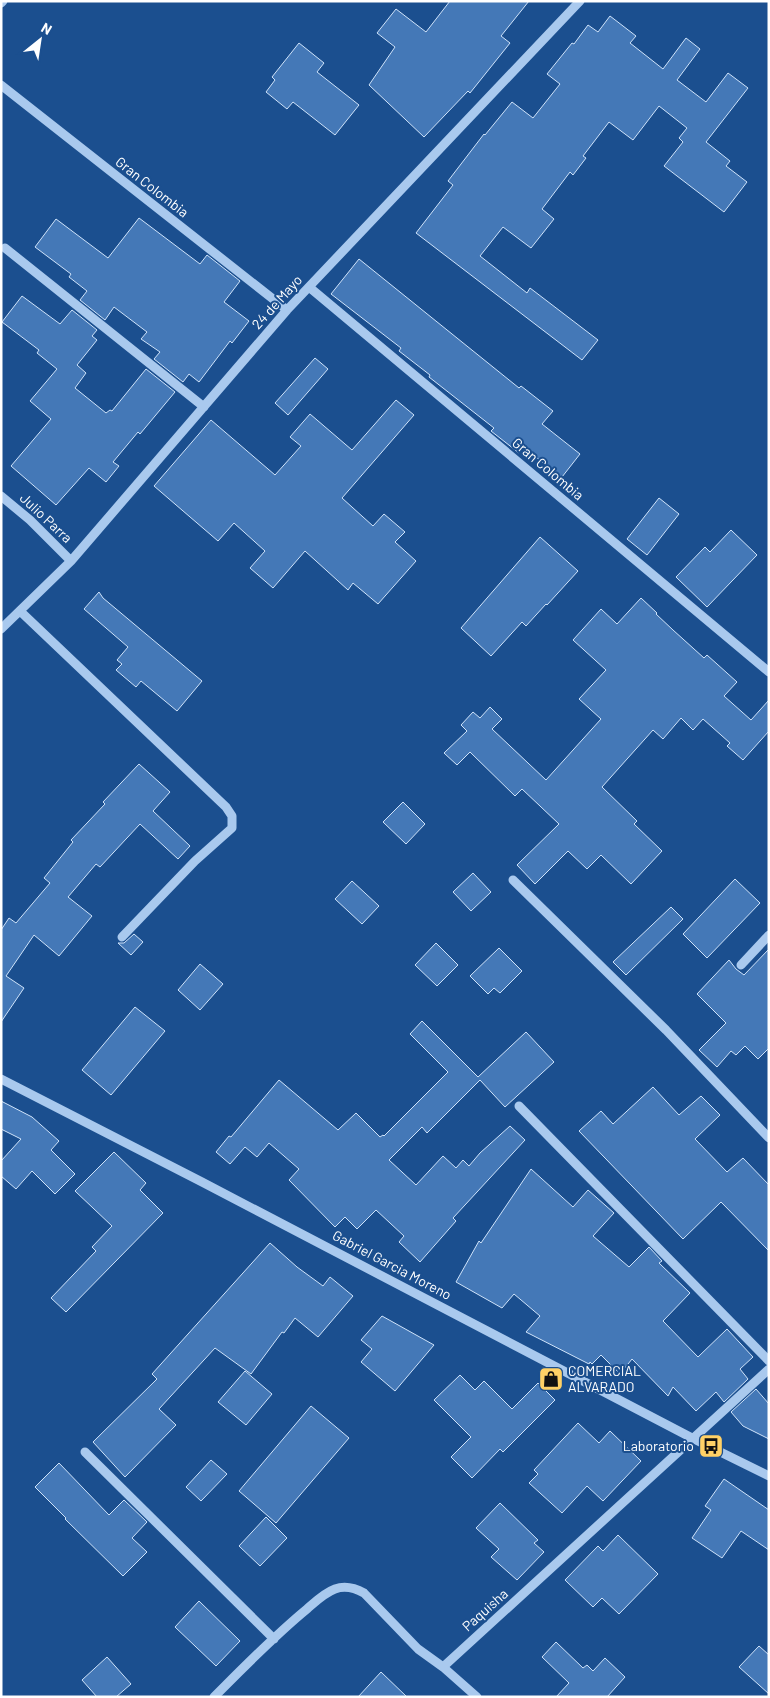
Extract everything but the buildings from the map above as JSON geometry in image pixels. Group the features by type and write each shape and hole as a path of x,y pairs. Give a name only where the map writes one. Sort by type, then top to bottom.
{"street":[{"name":"24 de Mayo","path":"1,629 72,561 287,310 580,1"},
{"name":"Gran Colombia","path":"1,85 287,310"},
{"path":"5,248 204,407"},
{"name":"Gran Colombia","path":"309,287 769,672"},
{"name":"Julio Parra","path":"1,496 30,520 72,561"},
{"path":"20,610 226,807 232,816 232,828 195,861 122,937"},
{"path":"513,880 666,1030 769,1138"},
{"path":"741,965 769,935"},
{"name":"Gabriel Garcia Moreno","path":"1,1079 694,1439 769,1476"},
{"path":"519,1106 769,1361"},
{"name":"Paquisha","path":"443,1667 769,1369"},
{"path":"85,1452 274,1639"},
{"path":"214,1697 292,1620 327,1593 336,1588 346,1587 356,1588 364,1593 418,1649 443,1667 477,1697"}],"place":[{"name":"COMERCIAL ALVARADO","path":"551,1379"},
{"name":"Laboratorio","path":"711,1446"}]}
